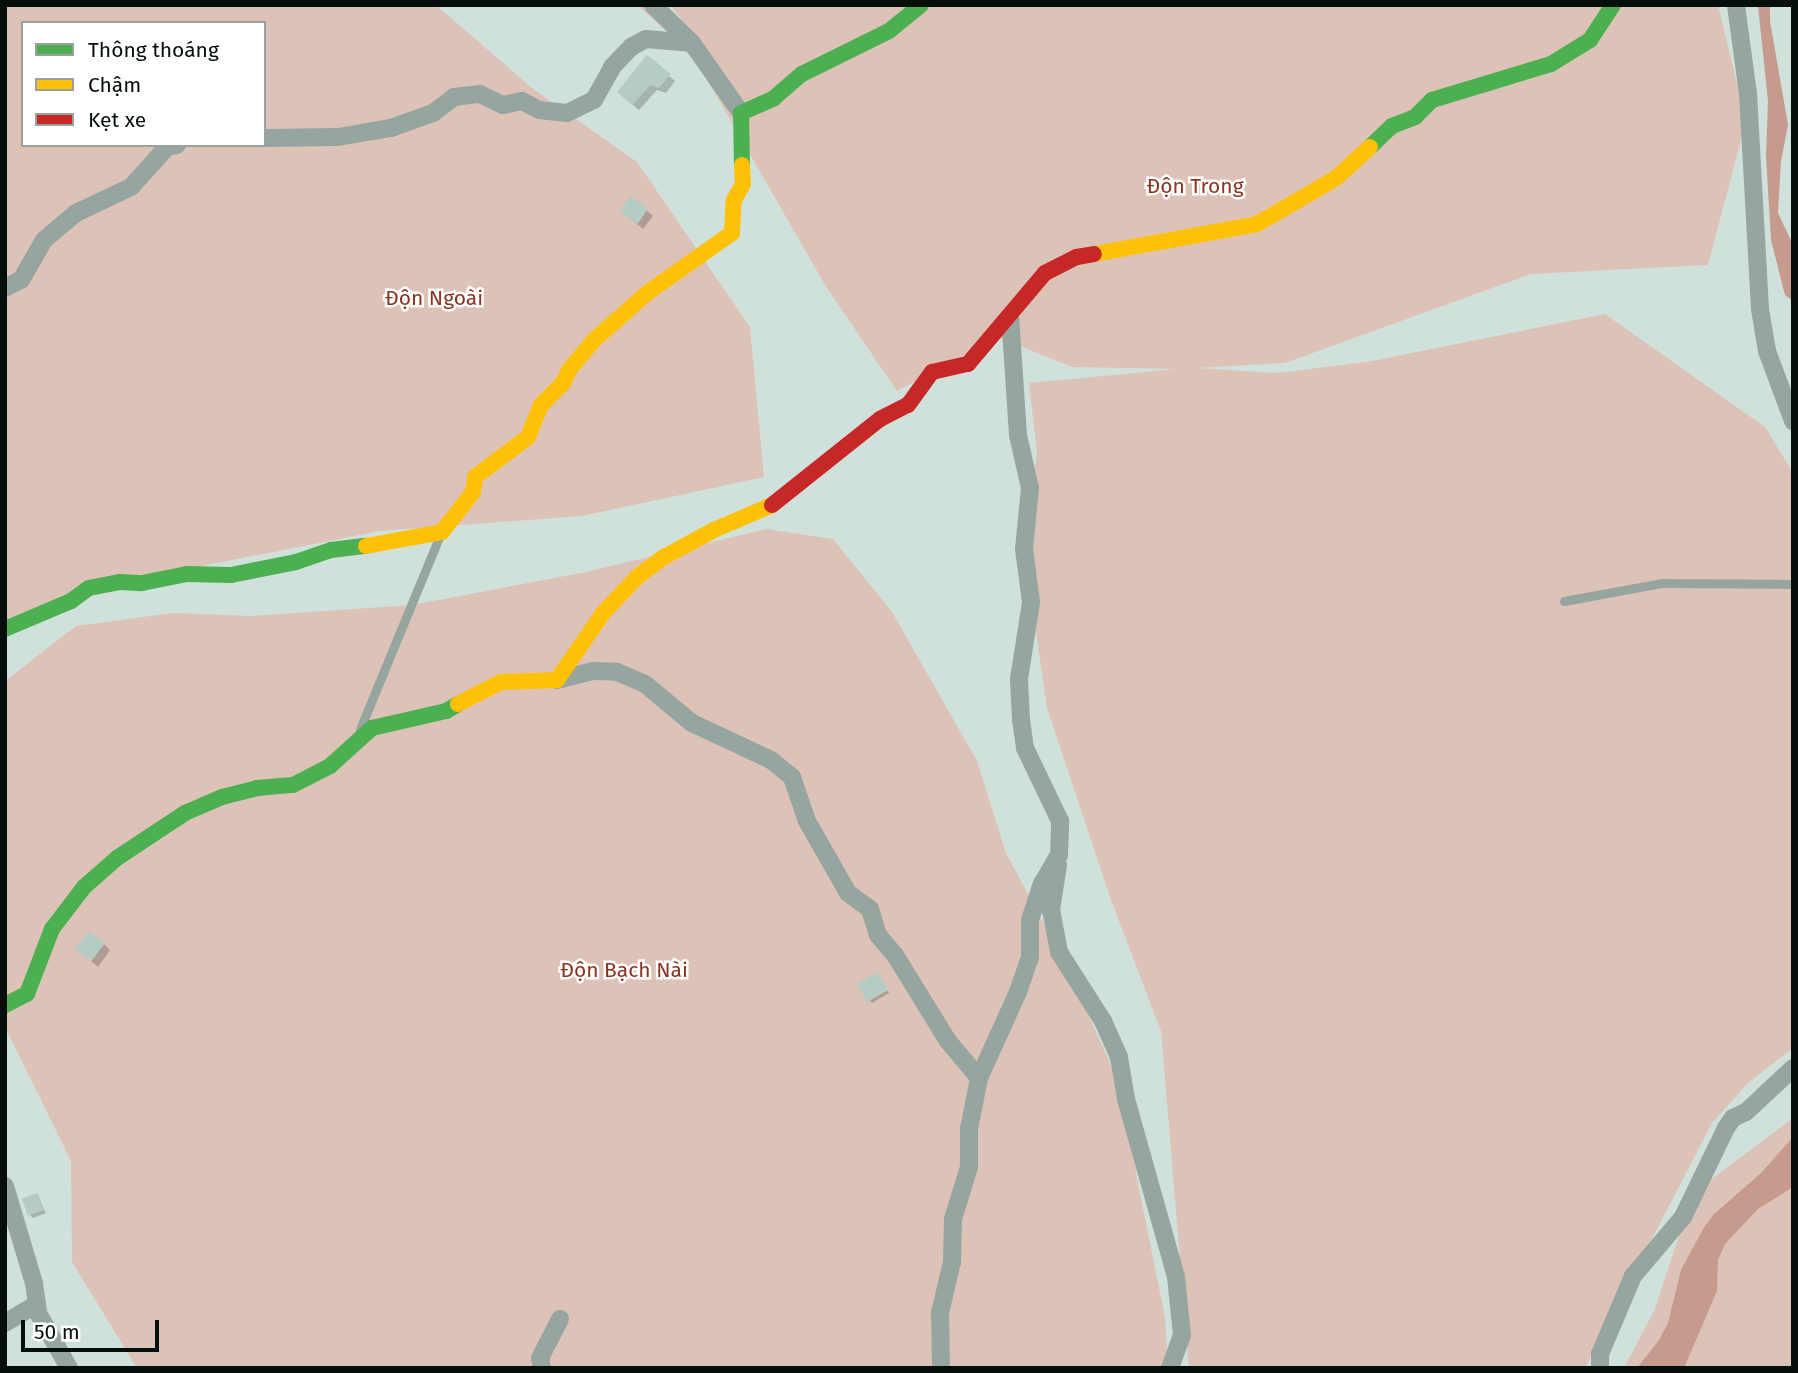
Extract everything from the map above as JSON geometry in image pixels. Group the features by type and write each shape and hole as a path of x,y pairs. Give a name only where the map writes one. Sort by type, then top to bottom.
{"street":[{"path":"5,629 71,601 89,588 120,582 142,583 187,574 231,575 296,562 303,556 331,550 388,543 442,532 473,492 475,477 528,437 541,405 563,383 569,370 593,341 647,293 732,233 734,200 743,184 741,113 692,43 660,16 653,5"},
{"path":"741,113 774,99 802,74 889,31 921,5"},
{"path":"557,680 603,614 637,577 664,557 714,530 780,502 880,419 908,405 932,372 968,364 1045,273 1077,257 1257,224 1336,178 1392,126 1415,117 1432,100 1551,64 1590,40 1613,5"},
{"path":"1736,5 1748,94 1760,309 1767,351 1793,421"},
{"path":"266,138 338,137 391,128 433,113 454,97 480,94 503,105 522,101 539,110 567,113 594,100 622,53 631,47 646,39 692,43"},
{"path":"5,288 21,280 44,240 76,213 131,187 167,147"},
{"path":"1010,316 1017,435 1030,488 1024,549 1031,602 1018,679 1025,748 1060,821 1059,855 1051,910 1059,951 1103,1021 1119,1057 1126,1099 1176,1277 1182,1335 1170,1368"},
{"path":"5,1004 12,1004 27,994 51,929 84,887 117,858 185,813 222,797 257,788 293,785 330,766 372,728 446,711 501,682 557,680 594,671 617,672 663,696 692,723 771,760 792,777 807,821 848,893 870,909 878,935 895,955 948,1041 979,1078"},
{"path":"942,1368 940,1313 952,1262 953,1219 969,1167 969,1129 979,1078 1018,992 1030,957 1030,920 1042,884 1059,855"},
{"path":"1600,1368 1600,1354 1633,1276 1683,1217 1726,1128 1733,1118 1746,1112 1793,1068"},
{"path":"5,1186 34,1283 38,1313 69,1368"},
{"path":"5,1323 37,1304"},
{"path":"541,1368 540,1358 560,1319"}],"lane":[{"path":"356,740 442,532"},
{"path":"1564,601 1662,583 1793,584"}],"green space":[{"name":"Độn Ngoài","path":"5,5 436,5 532,88 637,162 750,327 764,477 582,516 380,531 89,588 5,622"},
{"name":"Độn Trong","path":"637,5 653,5 704,48 670,5 1718,5 1746,121 1708,265 1531,274 1285,363 1197,368 1278,373 1372,361 1605,314 1765,427 1793,473 1793,1048 1748,1083 1712,1123 1585,1368 1189,1368 1161,1031 1111,900 1047,708 1024,549 1037,452 1029,383 1177,369 1072,367 997,337 897,391 825,285 693,55"},
{"name":"Độn Bạch Nài","path":"766,529 833,539 892,612 977,761 1006,853 1068,969 1126,1099 1137,1179 1165,1317 1168,1368 137,1368 72,1262 71,1161 5,1027 5,681 76,626 172,613 251,616 412,605 586,572"},
{"path":"1793,1118 1793,1368 1624,1368 1655,1309 1693,1193"}],"shaded area":[{"path":"1770,5 1770,21 1788,125 1781,161 1778,213 1793,245 1793,301 1785,295 1771,240 1766,156 1768,101 1758,6"},
{"path":"1793,1137 1793,1187 1758,1209 1725,1244 1718,1260 1717,1291 1684,1368 1637,1368 1659,1340 1668,1323 1681,1270 1703,1229 1713,1215 1761,1173"}],"building":[{"path":"647,55 671,74 659,88 651,85 632,105 617,92"},
{"path":"630,196 648,208 638,224 619,212"},
{"path":"89,931 105,943 91,961 75,949"},
{"path":"878,972 888,990 867,1002 857,984"},
{"path":"38,1193 44,1210 28,1216 22,1199"}],"traffic: fast":[{"path":"742,165 741,113 774,98 802,74 889,31 921,5"},
{"path":"1370,147 1392,126 1415,117 1432,100 1551,64 1590,40 1613,5"},
{"path":"5,629 71,601 89,588 120,582 142,583 187,574 231,575 296,562 331,550 366,546"},
{"path":"5,1005 27,994 52,929 84,887 117,858 185,813 222,797 257,788 293,785 330,766 372,728 446,711 458,704"}],"traffic: slow":[{"path":"1094,254 1257,224 1336,178 1370,147"},
{"path":"366,546 442,532 473,492 475,477 528,437 541,405 563,383 569,370 593,341 647,293 732,233 734,200 743,184 742,165"},
{"path":"458,704 501,682 557,680 603,613 637,577 664,557 714,530 772,505"}],"traffic: jam":[{"path":"772,505 880,419 908,405 932,372 968,364 1045,273 1077,257 1094,254"}]}
